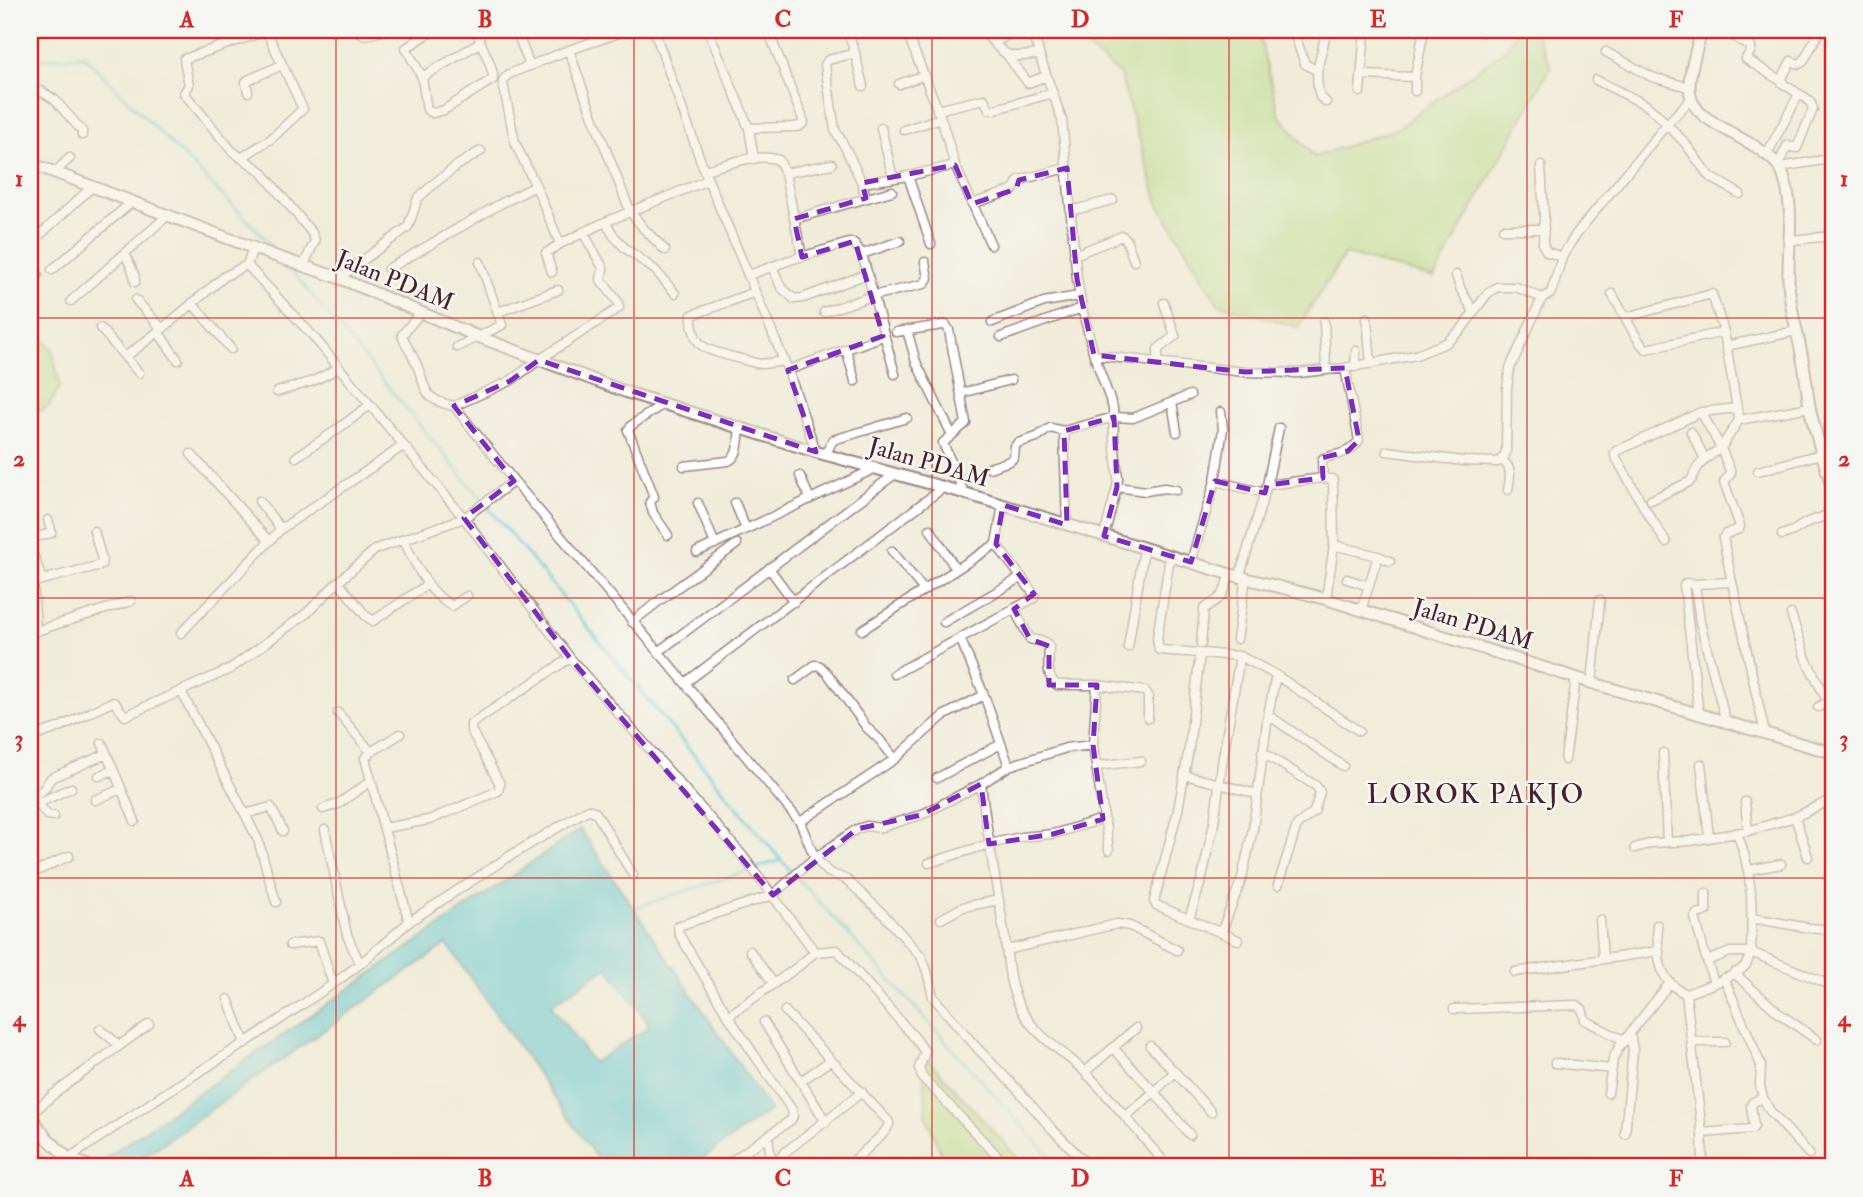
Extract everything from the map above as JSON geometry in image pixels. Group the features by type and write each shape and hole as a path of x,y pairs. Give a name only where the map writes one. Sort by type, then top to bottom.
{"street":[{"path":"241,158 272,138 302,111 266,30 184,59 189,83 184,93 232,151 241,158 261,171 314,236 314,246 299,265"},
{"path":"355,30 365,35 387,30"},
{"path":"434,30 406,48 422,77 427,110 433,113 444,110 493,79 493,72 477,30"},
{"path":"516,30 530,66"},
{"path":"559,244 515,143 503,83 506,77 530,66 628,30"},
{"path":"654,30 704,170 821,454 833,440 907,418"},
{"path":"708,30 749,128 754,159"},
{"path":"749,128 795,127 803,122 768,30"},
{"path":"847,30 863,86"},
{"path":"906,30 925,75 955,165 991,245"},
{"path":"943,30 950,30"},
{"path":"982,30 1007,55 1028,83 1046,76"},
{"path":"994,43 1016,30"},
{"path":"1029,30 1038,48 1062,120 1074,255 1082,309 1114,417 1117,487 1104,536"},
{"path":"1293,30 1304,64 1316,70"},
{"path":"1326,30 1316,70 1320,97 1326,102"},
{"path":"1360,92 1365,30"},
{"path":"1415,91 1424,30"},
{"path":"1466,30 1483,32"},
{"path":"1702,30 1690,71 1690,100 1705,118 1767,154 1779,166 1787,186 1791,240 1790,290 1810,407 1833,491"},
{"path":"1733,30 1733,36 1751,47 1745,59 1807,98 1813,109 1797,148 1787,146 1779,166"},
{"path":"1781,81 1790,62 1803,62 1820,30"},
{"path":"422,77 480,43"},
{"path":"569,50 630,211 665,250"},
{"path":"1606,52 1652,76 1688,87"},
{"path":"855,54 828,60 825,65 835,130 862,183 866,198"},
{"path":"1007,55 1013,57 1039,54"},
{"path":"248,92 248,80 282,65"},
{"path":"899,84 925,75"},
{"path":"1362,75 1415,78"},
{"path":"1596,80 1646,105 1685,143 1709,176 1740,194"},
{"path":"30,95 41,91 55,100 82,131 82,135"},
{"path":"904,130 982,99 986,100 992,110 1053,93"},
{"path":"1767,154 1800,94"},
{"path":"1387,452 1463,461 1502,460 1506,451 1510,368 1542,298 1552,290 1562,257 1576,234 1690,100"},
{"path":"881,128 893,178"},
{"path":"339,278 408,228 418,198 481,151"},
{"path":"55,172 70,158"},
{"path":"704,170 754,159 776,159 781,163 802,257"},
{"path":"1779,166 1830,159"},
{"name":"Jalan PDAM","path":"30,163 339,278 539,360 663,404 821,454 944,487 1170,557 1326,599 1592,683 1833,753"},
{"path":"785,173 832,164"},
{"path":"862,183 955,165"},
{"path":"1541,166 1543,245 1550,254 1562,257"},
{"path":"972,204 1013,190 1019,180 1067,168"},
{"path":"908,176 931,244"},
{"path":"552,272 546,253 559,244 630,211 708,180"},
{"path":"388,269 536,186"},
{"path":"30,244 92,187"},
{"path":"794,219 892,191"},
{"path":"1070,211 1113,200"},
{"path":"52,270 132,202"},
{"path":"71,301 167,216"},
{"path":"605,222 625,248 655,270 675,293"},
{"path":"1503,229 1544,229"},
{"path":"421,312 402,335 429,394 442,404 454,406 510,381 620,307 601,280 603,268 583,232"},
{"path":"1074,255 1123,236 1134,261"},
{"path":"1791,240 1833,236"},
{"path":"862,254 900,241"},
{"path":"749,275 849,243 857,246 862,254 895,374"},
{"path":"125,357 231,272 247,265 253,247"},
{"path":"125,253 135,282"},
{"path":"30,260 38,275 30,282"},
{"path":"457,347 501,326 502,322 480,262"},
{"path":"824,312 872,296 926,283 929,278 925,262"},
{"path":"247,265 313,335 464,518 570,658 763,881 776,892 815,952"},
{"path":"772,266 781,287 794,299 867,274"},
{"path":"1456,275 1474,312"},
{"path":"1094,355 1268,373 1355,367 1416,355 1446,343 1461,330 1490,291 1497,287 1516,287 1542,298"},
{"path":"498,313 558,290"},
{"path":"755,292 695,313 691,320 697,341 704,348 762,365 784,361"},
{"path":"1626,317 1712,293 1727,346 1739,420 1721,448 1705,459 1689,482 1651,500"},
{"path":"1612,294 1640,344 1646,349 1724,332"},
{"path":"992,322 1044,302 1080,296"},
{"path":"136,300 178,359"},
{"path":"192,303 231,349"},
{"path":"1158,363 1158,349 1175,336 1164,303"},
{"path":"1001,337 1082,309"},
{"path":"1367,318 1371,364"},
{"path":"1324,322 1326,370"},
{"path":"897,332 943,325 948,327 966,423 943,445 964,493"},
{"path":"100,328 139,373"},
{"path":"907,330 916,362 952,435"},
{"path":"1727,346 1797,331"},
{"path":"788,370 883,336"},
{"path":"846,349 855,381"},
{"path":"1355,367 1356,351"},
{"path":"277,392 313,381 339,368"},
{"path":"1324,478 1322,460 1348,452 1359,440 1345,368"},
{"path":"961,393 1011,380"},
{"path":"989,468 1013,460 1018,443 1037,437 1050,428 1064,431 1114,417 1133,418 1190,395"},
{"path":"1172,402 1177,432"},
{"path":"663,404 628,430 654,497 650,502 653,513 668,535"},
{"path":"296,457 370,405"},
{"path":"454,406 800,822 813,859 828,872 847,880 884,915 920,956 927,971 933,997 978,1049 1090,1167"},
{"path":"1739,420 1810,407"},
{"path":"1667,542 1645,509 1615,452 1701,412 1737,408"},
{"path":"1191,562 1215,481 1223,429 1221,412"},
{"path":"1701,412 1731,473 1724,482 1740,526 1723,538 1765,734"},
{"path":"684,466 734,458 740,428"},
{"path":"1237,639 1238,576 1266,489 1279,428"},
{"path":"1064,431 1068,524"},
{"path":"1691,432 1705,459"},
{"path":"181,633 281,529 403,446"},
{"path":"191,454 268,540"},
{"path":"1758,471 1821,454"},
{"path":"1502,460 1510,469 1508,490"},
{"path":"696,552 874,469"},
{"path":"658,652 895,474"},
{"path":"800,476 810,499"},
{"path":"1215,481 1266,489 1324,478 1334,480 1334,545 1326,599"},
{"path":"30,738 112,702 125,716 222,673 307,613 376,549 464,518 514,481"},
{"path":"685,683 944,487"},
{"path":"1117,487 1146,491 1164,488 1176,490"},
{"path":"259,501 281,529"},
{"path":"698,503 715,544"},
{"path":"735,503 746,529"},
{"path":"862,630 996,544 1003,505"},
{"path":"1782,535 1833,513"},
{"path":"30,539 51,533 48,520"},
{"path":"930,529 956,569"},
{"path":"35,582 101,565 103,563 94,531"},
{"path":"403,539 437,595 450,606 467,596"},
{"path":"632,622 737,544"},
{"path":"894,674 1034,596 996,544"},
{"path":"30,545 35,582 33,633 131,601"},
{"path":"1334,545 1390,561"},
{"path":"1128,647 1144,549"},
{"path":"892,551 923,589"},
{"path":"1361,611 1378,556"},
{"path":"1170,557 1157,638 1159,650 1200,648 1240,656 1276,675 1359,731"},
{"path":"769,568 794,603"},
{"path":"1238,576 1222,597 1205,609 1185,775 1154,901 1156,905 1238,940"},
{"path":"944,622 1022,577"},
{"path":"1348,579 1369,586"},
{"path":"338,582 366,617 373,621 428,584"},
{"path":"1699,715 1684,585 1732,582"},
{"path":"1695,584 1700,622 1727,722"},
{"path":"1592,683 1600,600"},
{"path":"1014,609 1030,639 1045,642 1049,646 1049,676 1053,684 1097,685 1145,691 1148,695 1148,718"},
{"path":"1791,614 1806,659 1830,701 1818,707"},
{"path":"960,638 1009,766"},
{"path":"1189,919 1202,877 1214,822 1240,656"},
{"path":"384,828 429,820 498,791 500,784 471,730 471,724 570,658"},
{"path":"795,680 815,665 820,666 895,759"},
{"path":"1221,933 1242,878 1254,829 1262,752 1276,675"},
{"path":"1565,761 1576,678"},
{"path":"1097,685 1093,745 1109,850"},
{"path":"181,691 258,840 275,902"},
{"path":"800,822 895,759 943,716 984,695"},
{"path":"338,713 371,752"},
{"path":"1268,715 1343,766"},
{"path":"400,734 365,758 409,922"},
{"path":"103,743 135,821"},
{"path":"937,778 1002,744"},
{"path":"723,1167 791,1120 792,1110 728,1016 679,934 678,926 776,892 813,859 857,829 867,826 879,828 921,815 981,784 1009,766 1066,747 1093,745"},
{"path":"1262,752 1316,786 1320,792 1314,812 1300,821 1295,829 1278,885"},
{"path":"1664,753 1667,842"},
{"path":"30,797 43,790 47,780 106,754"},
{"path":"1096,766 1141,761"},
{"path":"1701,764 1709,837"},
{"path":"99,776 113,770"},
{"path":"1185,775 1257,794"},
{"path":"323,809 338,804 371,781"},
{"path":"981,784 1010,985 1014,997 1035,1030 1085,1072 1160,1157 1157,1167"},
{"path":"54,816 47,815 34,805 71,789"},
{"path":"95,800 121,789"},
{"path":"1635,848 1652,843 1690,841 1748,831 1795,817 1833,799"},
{"path":"1745,802 1748,831"},
{"path":"245,814 271,807 283,831"},
{"path":"71,1159 167,1092 333,984 409,922 505,859 587,810 596,813 633,875"},
{"path":"1795,817 1808,857"},
{"path":"929,863 989,844 1053,834 1103,818"},
{"path":"325,830 347,935 360,964"},
{"path":"1686,994 1743,968 1751,952 1752,886 1737,833"},
{"path":"30,874 69,856"},
{"path":"1749,870 1781,864"},
{"path":"1706,893 1706,911 1695,917 1714,983"},
{"path":"940,919 963,907 999,900"},
{"path":"1752,918 1833,930"},
{"path":"1600,920 1603,959"},
{"path":"1007,950 1117,924 1130,926 1177,950"},
{"path":"1657,925 1660,967 1669,984 1686,994"},
{"path":"290,944 319,941 333,984"},
{"path":"728,1016 815,952 836,950 923,1049 925,1054 919,1068 922,1077 1009,1167"},
{"path":"750,951 774,984"},
{"path":"1515,972 1659,951"},
{"path":"1707,961 1730,952 1751,952 1833,986"},
{"path":"1734,973 1780,1013 1817,1040"},
{"path":"1724,978 1761,1065 1760,1086 1763,1098 1770,1111 1809,1154"},
{"path":"1608,1093 1619,1047 1669,984"},
{"path":"1686,994 1702,1133 1703,1167"},
{"path":"228,999 245,1043"},
{"path":"1454,1009 1577,1005 1582,1009 1585,1020 1627,1037 1633,1050 1625,1134"},
{"path":"785,1011 889,1122 883,1134 847,1167"},
{"path":"765,1022 826,1122"},
{"path":"92,1167 71,1159 58,1150 30,1115 149,1024"},
{"path":"1085,1072 1136,1028"},
{"path":"100,1029 119,1045"},
{"path":"1692,1042 1725,1042"},
{"path":"1150,1046 1211,1112"},
{"path":"1117,1052 1191,1135"},
{"path":"801,1081 831,1059"},
{"path":"1555,1063 1612,1069"},
{"path":"1125,1117 1175,1072"},
{"path":"789,1167 783,1159 784,1153 862,1093"},
{"path":"1702,1133 1752,1129 1754,1126 1751,1106 1753,1102 1763,1098"},
{"path":"768,1136 772,1167"}],"highlighted area":[{"path":"955,165 972,204 1016,189 1019,180 1067,168 1077,279 1094,355 1245,372 1345,368 1359,440 1348,451 1322,458 1323,478 1267,485 1265,493 1215,481 1191,562 1104,536 1117,487 1114,417 1064,431 1067,525 1003,505 996,544 1034,594 1014,609 1030,639 1049,646 1049,685 1097,685 1093,745 1103,819 1053,834 989,844 981,784 921,815 857,829 773,895 570,658 464,518 514,481 454,406 510,381 539,360 816,452 788,370 883,336 855,241 802,257 794,219 866,198 862,183"}],"green space":[{"path":"1067,30 1258,30 1279,115 1314,157 1396,129 1506,49 1517,30 1534,30 1551,66 1434,278 1345,254 1298,327 1218,304 1158,203 1120,75"},
{"path":"35,332 52,348 60,387 49,406 30,417 30,341"},
{"path":"923,1054 1026,1167 946,1167 926,1115"}],"water":[{"path":"580,829 770,1110 691,1167 603,1167 447,944 129,1167 102,1160","holes":["607,967 647,1021 646,1029 593,1063 551,1005"]}],"waterway":[{"path":"30,60 84,56 276,252"},
{"path":"287,265 781,860 1060,1167"},
{"path":"631,909 781,860"}],"district":[{"name":"LOROK PAKJO","path":"1476,793"}]}
